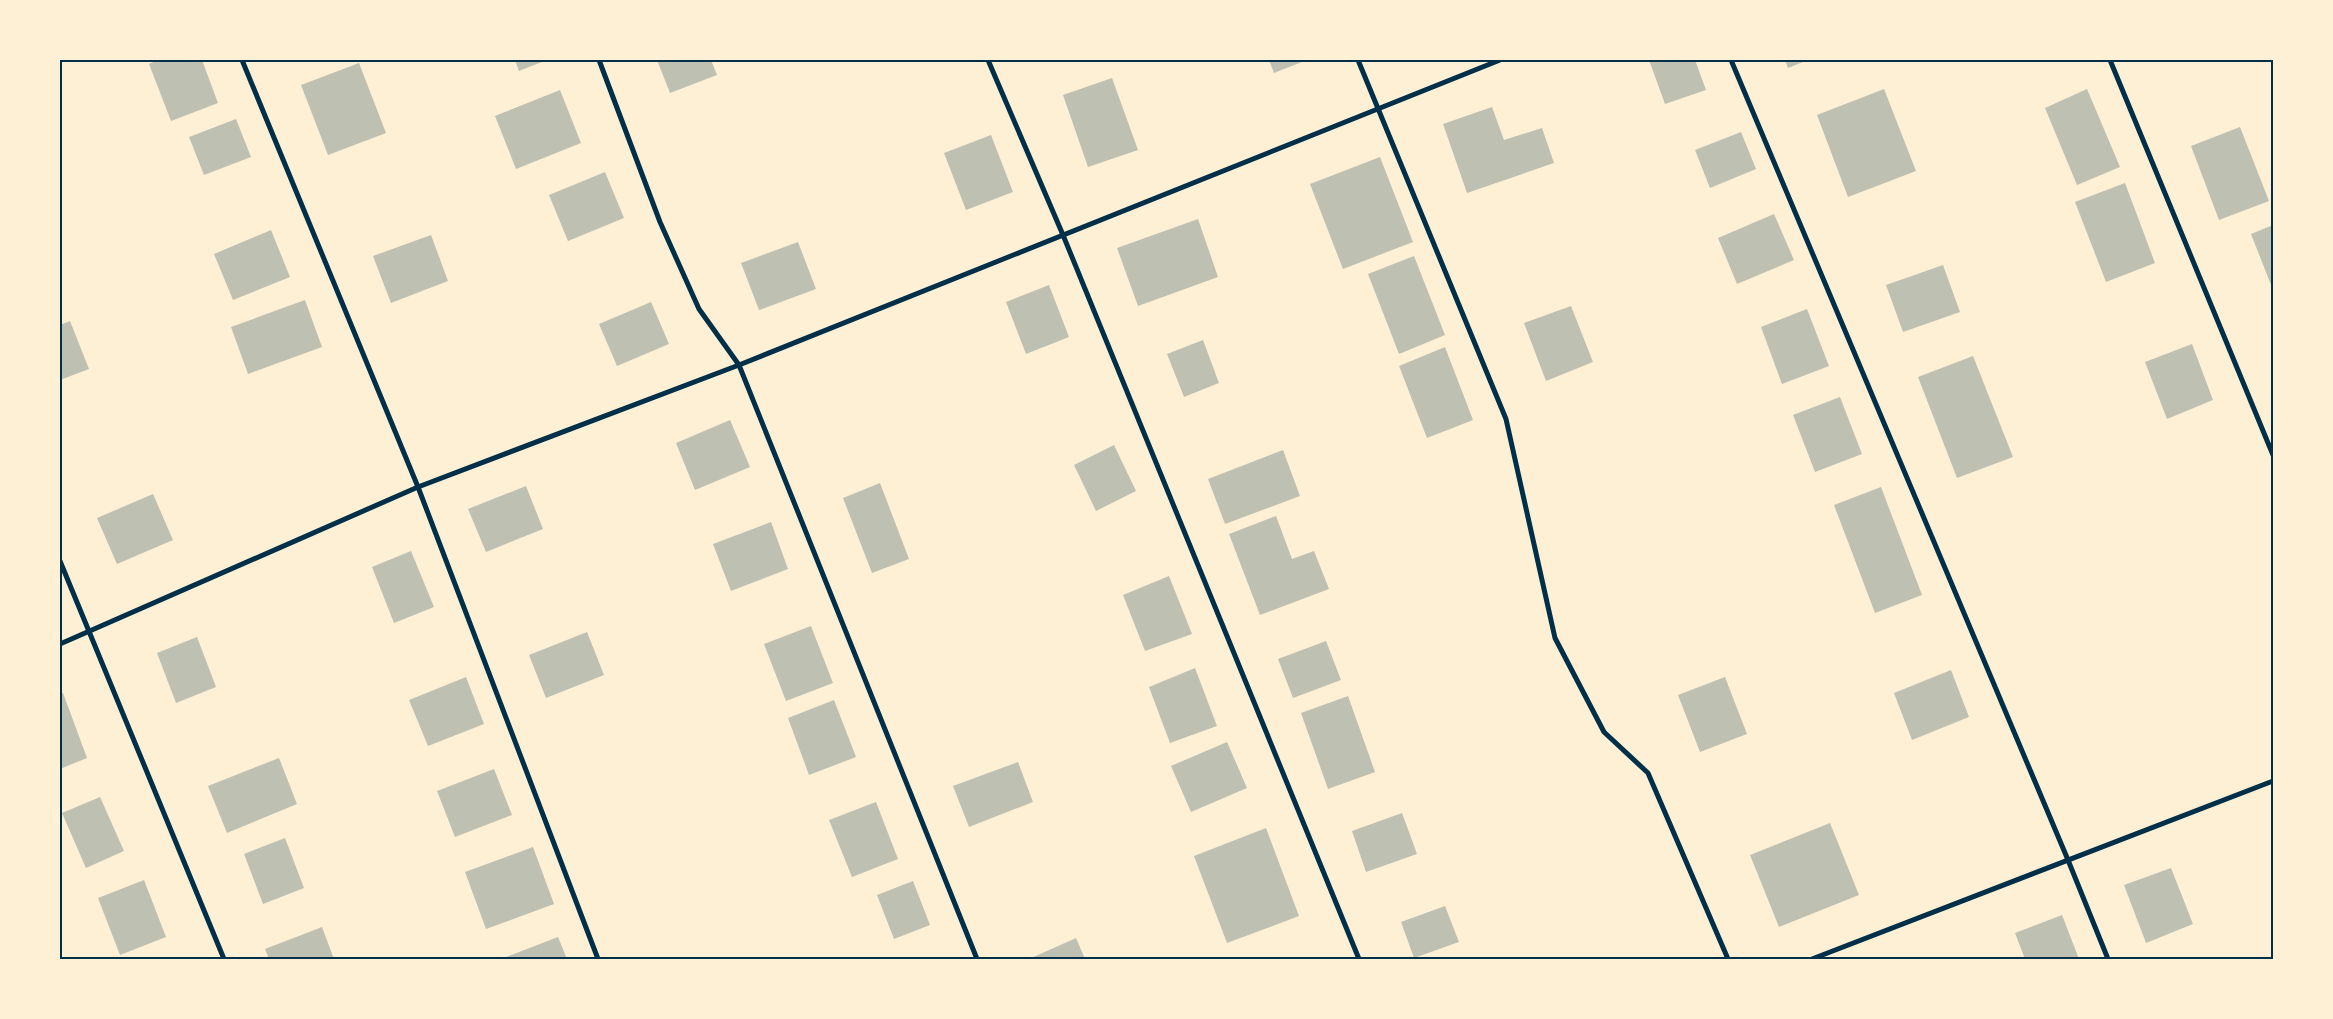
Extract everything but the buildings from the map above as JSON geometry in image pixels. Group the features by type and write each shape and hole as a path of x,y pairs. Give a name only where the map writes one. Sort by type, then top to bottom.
{"street":[{"path":"242,60 418,487 598,959"},
{"path":"599,60 660,222 691,292 699,309 738,364 977,959"},
{"path":"988,60 1063,235 1358,959"},
{"path":"1358,60 1380,109 1506,419 1555,638 1604,732 1648,773 1728,959"},
{"path":"60,644 418,487 738,364 1500,60"},
{"path":"1731,60 2108,959"},
{"path":"2110,60 2273,455"},
{"path":"60,561 224,959"},
{"path":"1812,959 2273,781"}]}
